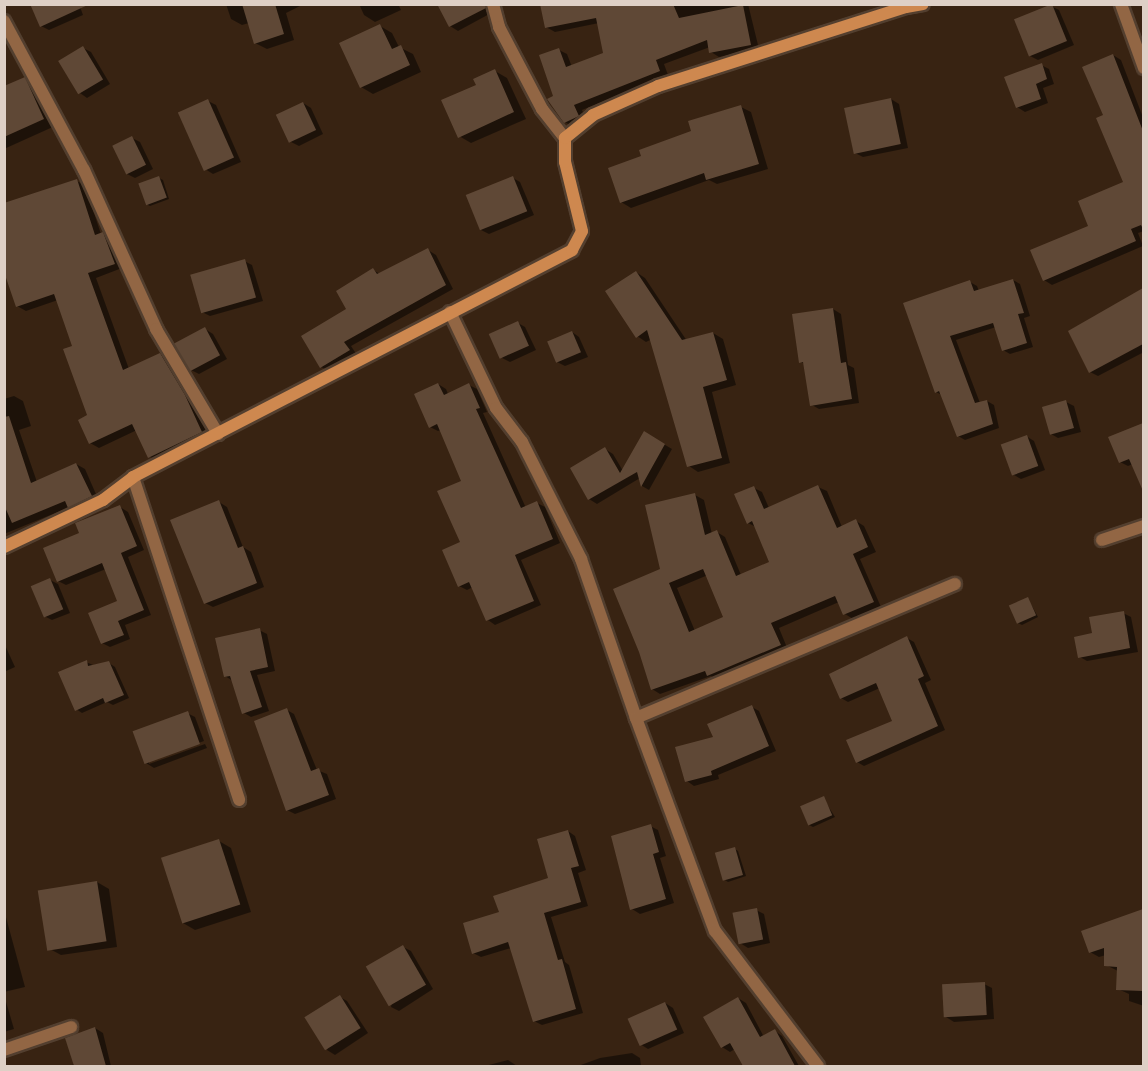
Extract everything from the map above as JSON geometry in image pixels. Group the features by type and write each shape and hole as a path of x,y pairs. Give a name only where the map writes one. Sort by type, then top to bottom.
{"main road":[{"path":"4,547 103,500 132,477 572,250 582,231 565,162 565,138 593,115 658,86 906,6 923,4"}],"street":[{"path":"493,4 499,27 542,109 565,138"},
{"path":"1121,4 1143,68"},
{"path":"4,21 84,170 156,329 218,434"},
{"path":"450,312 496,408 522,442 581,559 636,718 715,931 818,1066"},
{"path":"132,477 239,800"},
{"path":"1102,540 1143,526"},
{"path":"636,718 955,584"},
{"path":"4,1050 71,1027"}],"building":[{"path":"30,4 90,4 40,27"},
{"path":"242,4 275,4 284,34 254,44"},
{"path":"437,4 485,4 486,8 449,27"},
{"path":"540,4 673,4 679,18 743,5 751,45 709,53 707,40 656,60 660,71 574,105 579,116 564,123 547,99 553,96 539,55 559,48 566,67 603,53 596,18 545,28"},
{"path":"1052,4 1067,41 1029,56 1014,19"},
{"path":"380,24 392,49 401,45 410,65 360,88 339,43"},
{"path":"83,46 103,79 78,94 58,61"},
{"path":"1113,54 1143,131 1143,229 1141,225 1131,229 1136,241 1043,281 1030,250 1088,226 1078,201 1123,182 1096,118 1103,115 1082,67"},
{"path":"1042,63 1047,79 1036,84 1041,99 1016,108 1004,77"},
{"path":"495,69 514,112 458,138 441,100 476,85 473,79"},
{"path":"25,77 44,119 4,137 4,86"},
{"path":"891,98 901,144 854,154 844,108"},
{"path":"208,99 234,157 204,171 178,112"},
{"path":"303,102 316,130 289,143 276,115"},
{"path":"741,105 759,164 706,180 704,173 620,203 608,168 641,156 639,150 691,131 688,121"},
{"path":"132,136 146,165 126,174 112,146"},
{"path":"159,176 167,198 146,205 138,184"},
{"path":"513,176 527,211 480,230 466,195"},
{"path":"77,179 95,235 103,232 115,264 88,273 123,370 160,353 185,395 202,432 148,458 132,424 89,444 78,420 87,415 63,349 72,346 54,294 16,307 4,272 4,203"},
{"path":"428,248 446,285 344,342 350,350 320,368 301,336 346,309 336,291 373,268 377,274"},
{"path":"245,259 256,297 201,313 190,275"},
{"path":"636,271 682,340 713,332 727,380 703,387 722,458 687,467 647,330 636,338 605,291"},
{"path":"1013,279 1024,313 1018,314 1027,343 1002,351 993,323 950,336 975,403 987,400 993,424 957,437 939,391 935,393 903,303 970,280 974,291"},
{"path":"1143,288 1143,344 1089,373 1068,331"},
{"path":"833,308 841,363 846,362 852,399 810,406 803,362 799,363 792,314"},
{"path":"518,321 529,346 500,359 489,334"},
{"path":"205,327 220,355 189,372 174,343"},
{"path":"572,331 581,352 556,363 547,342"},
{"path":"438,383 444,395 469,383 480,408 476,409 521,508 537,501 553,539 515,555 534,601 486,621 469,582 458,587 442,550 460,542 437,491 461,481 437,424 429,428 414,394"},
{"path":"1066,400 1074,428 1050,435 1042,407"},
{"path":"9,416 31,483 76,463 92,496 68,508 65,501 12,523 4,505 4,417"},
{"path":"1143,423 1143,491 1129,459 1119,463 1108,437"},
{"path":"644,431 665,444 641,487 637,472 588,500 570,468 605,447 620,473"},
{"path":"1027,435 1038,466 1012,476 1001,445"},
{"path":"818,485 837,528 856,519 868,547 853,554 874,602 843,615 835,596 771,623 781,645 707,676 705,671 651,690 639,652 613,589 660,569 645,505 695,493 705,535 717,530 736,576 769,562 752,521 747,524 734,494 754,486 764,509","holes":["703,569 723,617 689,632 669,583"]},
{"path":"219,500 238,548 243,546 257,583 204,604 170,520"},
{"path":"120,505 137,546 121,553 144,610 118,621 124,635 101,644 88,613 117,601 102,563 57,582 43,548 79,533 75,523"},
{"path":"50,578 63,609 44,618 31,586"},
{"path":"1028,597 1036,615 1017,624 1009,606"},
{"path":"1124,611 1130,648 1078,658 1074,637 1092,633 1089,617"},
{"path":"260,628 268,667 250,671 262,707 242,714 230,676 224,677 215,638"},
{"path":"907,636 924,676 918,679 938,726 856,763 846,740 892,721 876,683 840,699 829,674"},
{"path":"87,660 88,666 109,661 124,695 105,703 103,698 75,711 58,672"},
{"path":"752,705 769,746 711,771 712,775 685,782 675,747 713,737 707,724"},
{"path":"287,708 311,771 319,768 329,795 286,811 254,721"},
{"path":"188,711 200,744 145,764 133,731"},
{"path":"824,796 832,815 808,825 800,806"},
{"path":"651,824 659,852 653,854 666,899 630,910 611,836"},
{"path":"568,830 579,866 571,868 581,902 544,913 558,960 562,959 576,1009 533,1022 508,942 472,954 463,923 499,912 493,896 548,878 537,839"},
{"path":"219,839 240,905 182,923 161,858"},
{"path":"735,847 743,875 723,881 715,853"},
{"path":"97,881 107,941 47,951 38,890"},
{"path":"757,908 763,939 739,944 732,913"},
{"path":"1143,909 1143,991 1116,990 1117,967 1104,966 1104,948 1089,953 1081,931"},
{"path":"403,945 426,985 389,1006 366,966"},
{"path":"985,982 987,1015 944,1017 942,984"},
{"path":"340,995 361,1028 325,1050 304,1017"},
{"path":"738,997 760,1037 775,1029 795,1066 743,1066 730,1043 721,1048 703,1017"},
{"path":"665,1002 677,1029 640,1046 628,1019"},
{"path":"95,1027 106,1066 74,1066 65,1038"}]}
